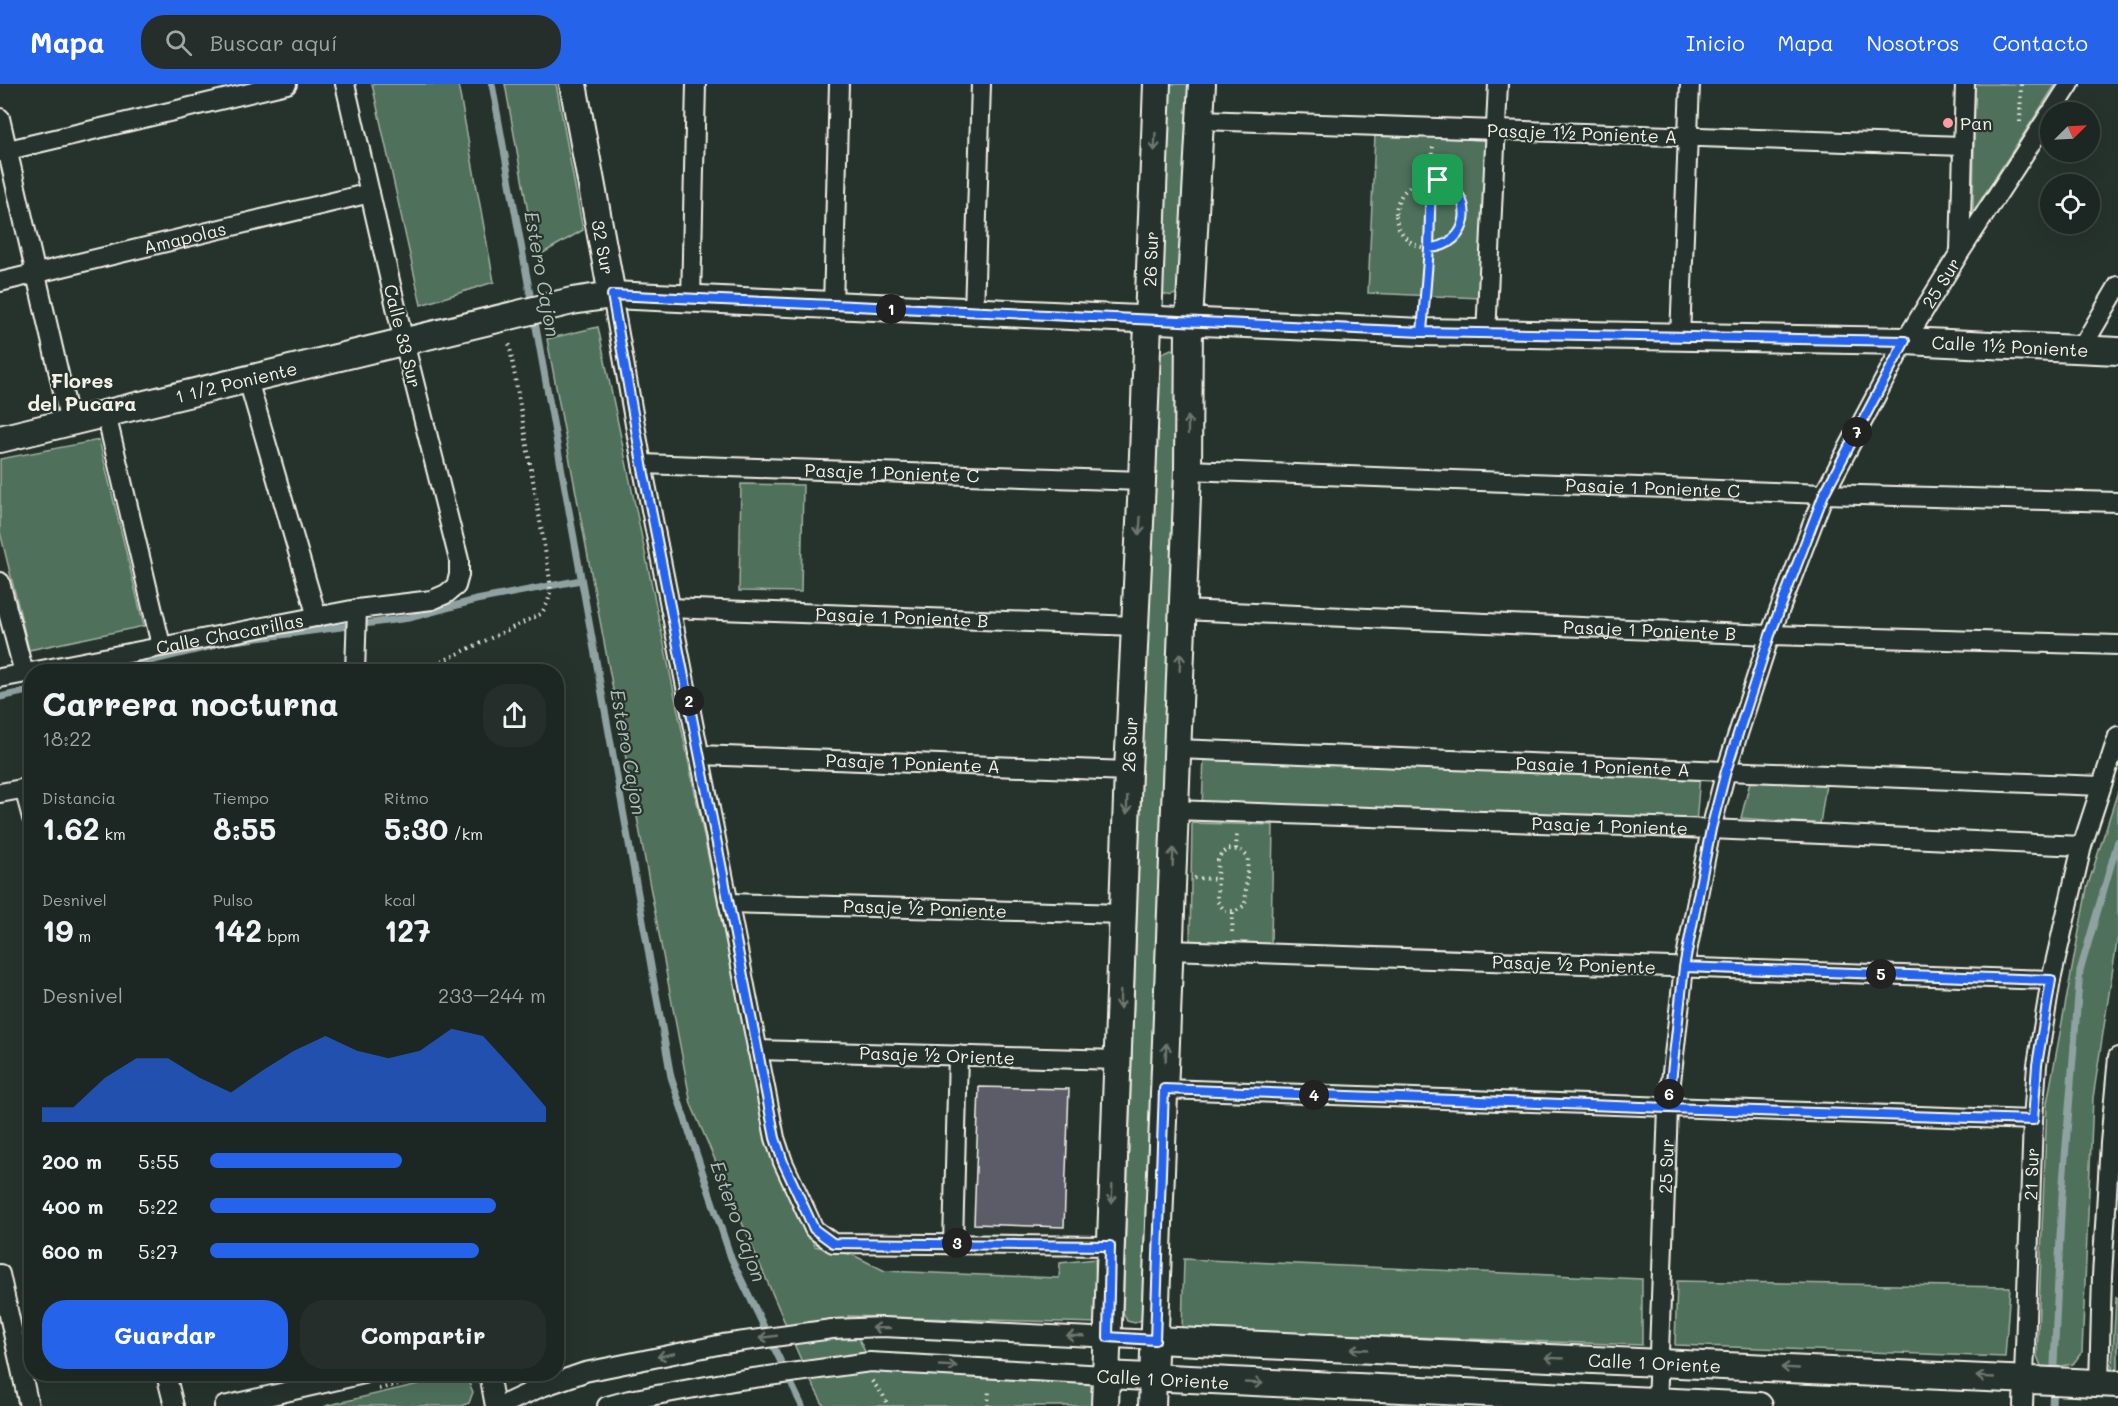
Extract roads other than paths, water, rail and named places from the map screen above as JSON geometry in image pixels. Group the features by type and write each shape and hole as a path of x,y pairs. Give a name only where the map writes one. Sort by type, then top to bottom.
{"street":[{"path":"4,151 287,84"},
{"name":"Calle 33 Sur","path":"345,84 404,342 459,560 456,586"},
{"name":"32 Sur","path":"573,84 642,464 775,1138 783,1162 814,1229 833,1243 953,1243"},
{"path":"691,299 696,84"},
{"path":"833,306 839,84"},
{"path":"974,313 981,84"},
{"name":"26 Sur","path":"1105,1406 1128,771 1157,84"},
{"path":"1152,1406 1188,470 1189,322 1202,84"},
{"path":"1486,334 1498,84"},
{"path":"1680,337 1690,84"},
{"name":"25 Sur","path":"1658,1404 1668,1108 1684,967 1711,829 1726,771 1770,635 1824,494 1905,341 1960,252 1965,84"},
{"path":"2058,102 2070,84"},
{"path":"0,118 4,151 37,273 70,422"},
{"name":"Pasaje 1½ Poniente A","path":"1200,120 1963,146"},
{"path":"1960,252 2040,130"},
{"name":"Amapolas","path":"0,282 370,193"},
{"path":"2081,349 2118,286"},
{"name":"Calle 1½ Poniente","path":"474,325 572,301 612,295 1422,332 1905,341 2118,351"},
{"name":"1 1/2 Poniente","path":"0,439 474,325"},
{"path":"248,380 316,617"},
{"path":"106,414 161,645"},
{"name":"Pasaje 1 Poniente C","path":"642,464 1142,481"},
{"name":"Pasaje 1 Poniente C","path":"1188,470 1824,494 2118,502"},
{"path":"0,582 24,673"},
{"name":"Calle Chacarillas","path":"68,664 357,609 432,600 446,594 456,586"},
{"name":"Pasaje 1 Poniente B","path":"670,608 1135,626"},
{"path":"355,664 357,609"},
{"name":"Pasaje 1 Poniente B","path":"1182,610 1770,635 2118,645"},
{"name":"Calle Chacarillas","path":"0,678 24,673"},
{"name":"21 Sur","path":"2023,1406 2043,1380 2033,1120 2037,1065 2051,980 2082,846 2118,736"},
{"name":"Pasaje 1 Poniente A","path":"1177,749 2101,786"},
{"name":"Pasaje 1 Poniente A","path":"699,755 1128,771"},
{"path":"0,793 24,788"},
{"name":"Pasaje 1 Poniente","path":"1174,810 1711,829 2082,846"},
{"name":"Pasaje ½ Poniente","path":"728,903 1123,915"},
{"name":"Pasaje ½ Poniente","path":"1169,950 2051,980"},
{"name":"Pasaje ½ Oriente","path":"757,1050 1118,1060"},
{"path":"958,1055 953,1243 1110,1246"},
{"path":"2109,1383 2110,1276 2118,1057"},
{"path":"1164,1089 2033,1120"},
{"path":"0,1274 5,1314 29,1406"},
{"path":"564,1379 585,1372 723,1344 845,1328 883,1327 1155,1340"},
{"name":"Calle 1 Oriente","path":"1155,1340 2109,1383"},
{"name":"Calle 1 Oriente","path":"607,1406 739,1380 870,1362 1658,1404 1760,1406"},
{"path":"168,1381 174,1406"},
{"path":"224,1406 333,1381"},
{"path":"490,1381 495,1406"},
{"path":"500,1406 559,1381"}],"waterway":[{"name":"Estero Cajon","path":"492,84 532,305"},
{"name":"Estero Cajon","path":"534,316 671,1077 731,1258 802,1406"},
{"path":"235,641 409,618 476,600 581,580"},
{"path":"137,664 212,646"},
{"path":"0,697 24,692"},
{"path":"2052,1406 2062,1195 2080,971 2118,841"}],"place":[{"name":"Pan","path":"1948,123"}],"district":[{"name":"Flores del Pucara","path":"82,392"}]}
